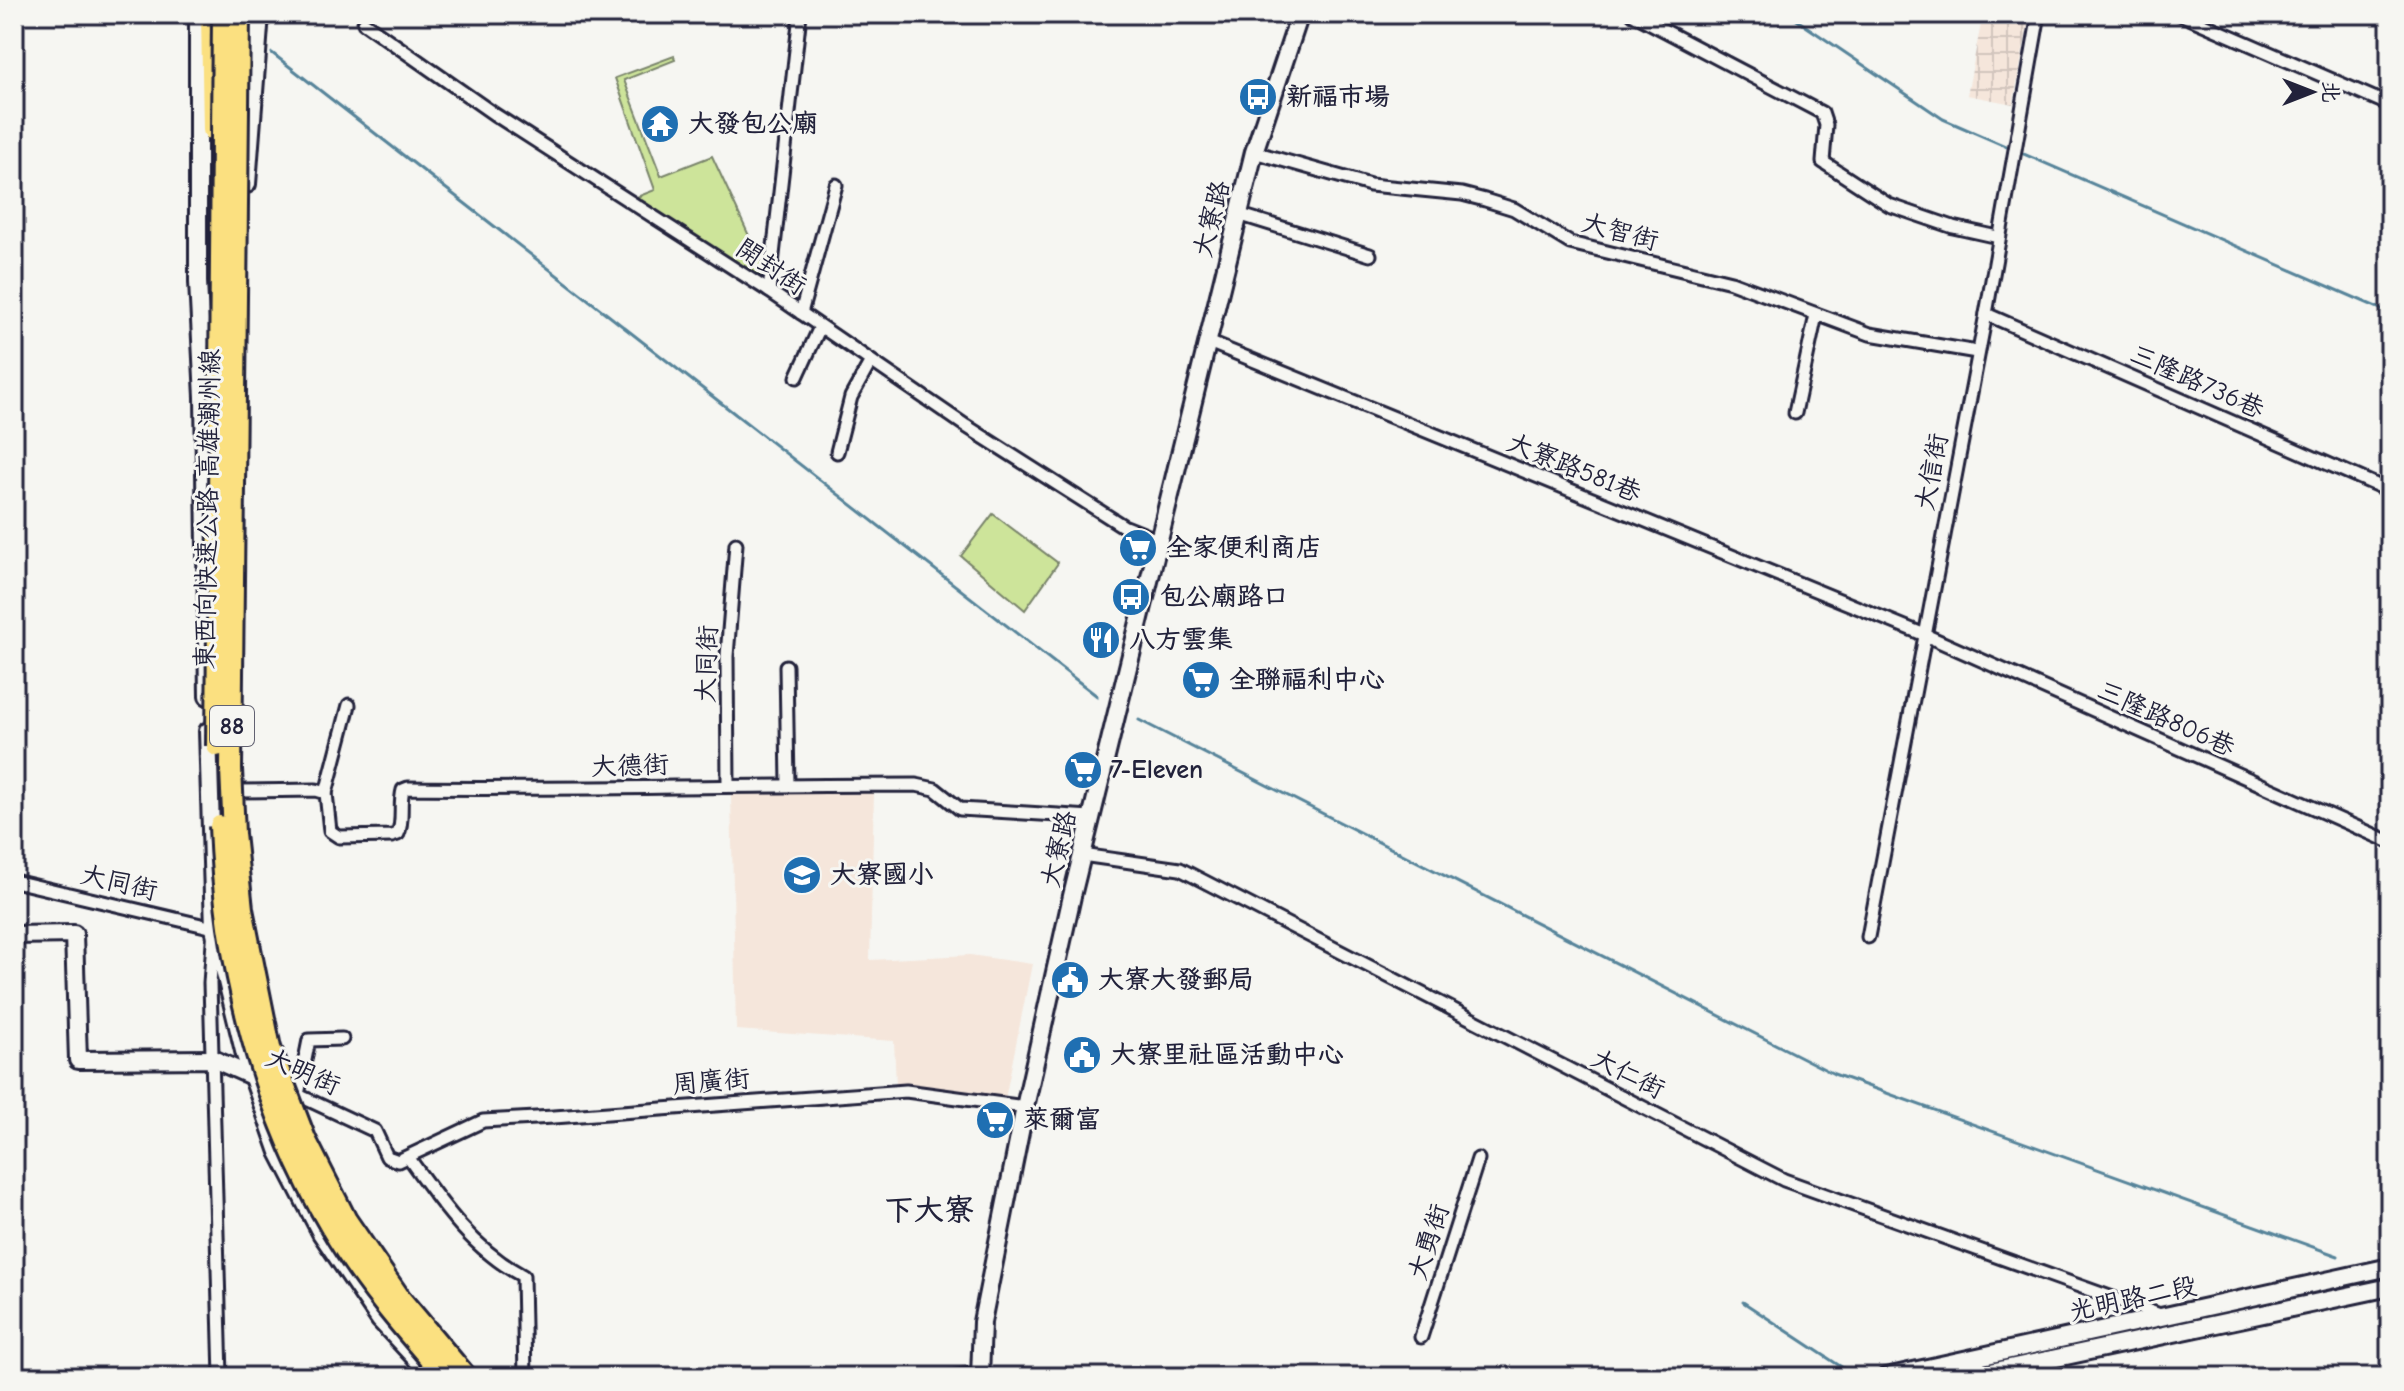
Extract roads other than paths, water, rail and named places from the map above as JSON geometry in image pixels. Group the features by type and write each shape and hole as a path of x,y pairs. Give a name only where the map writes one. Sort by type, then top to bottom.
{"highway":[{"path":"211,14 216,279 220,307"},
{"name":"東西向快速公路 高雄潮州線","path":"223,14 217,769 227,914 255,1053 289,1147 332,1228 389,1312 446,1377"},
{"name":"東西向快速公路 高雄潮州線","path":"239,14 231,769 242,909 270,1048 305,1139 354,1231 401,1300 466,1377"},
{"path":"237,163 243,134 249,14"}],"main road":[{"path":"198,14 198,282 204,397 209,835 214,928 252,1076 279,1152 321,1233 380,1320 433,1377"},
{"path":"260,14 247,168 240,791 250,907 280,1045 313,1135 352,1217 406,1295 477,1377"},
{"name":"大寮路","path":"980,1375 982,1322 1025,1107 1082,855 1254,152 1300,14"},
{"name":"大明街","path":"14,935 74,934 78,1060 213,1059 298,1095"},
{"name":"光明路二段","path":"1886,1377 2390,1267"},
{"name":"光明路二段","path":"1967,1377 2390,1287"}],"street":[{"path":"769,291 800,14"},
{"path":"1633,14 1822,113 1826,125 1823,162 1889,205 1953,227 1998,237"},
{"name":"大信街","path":"1868,937 1986,314 2039,14"},
{"path":"2180,14 2390,105"},
{"name":"開封街","path":"364,23 494,114 769,291 1123,526 1158,540"},
{"name":"大智街","path":"1254,152 1370,185 1462,194 1485,200 1514,209 1570,243 1731,282 1870,334 1977,352"},
{"path":"801,313 836,185"},
{"path":"1238,214 1370,255"},
{"name":"三隆路736巷","path":"1986,314 2390,491"},
{"path":"1795,413 1816,315"},
{"path":"797,377 820,327"},
{"name":"大寮路581巷","path":"1206,341 1925,635"},
{"path":"837,452 851,397 871,361"},
{"name":"大同街","path":"728,785 727,656 736,544"},
{"name":"三隆路806巷","path":"1925,635 2390,842"},
{"path":"786,666 788,785"},
{"path":"240,791 316,790 326,793 349,705"},
{"name":"大德街","path":"326,793 330,831 339,837 398,834 401,828 401,795 408,788 564,790 728,785 916,785 935,789 960,809 1091,817"},
{"name":"大仁街","path":"1082,855 1180,869 1784,1180 2165,1317"},
{"name":"大同街","path":"14,881 214,928"},
{"path":"214,928 210,983 221,1377"},
{"path":"298,1095 309,1040 342,1039"},
{"name":"周廣街","path":"408,1157 474,1125 505,1118 906,1091 1025,1107"},
{"name":"大明街","path":"298,1095 375,1131 392,1161 408,1157 450,1216 507,1266 523,1276 525,1377"},
{"name":"大勇街","path":"1421,1337 1478,1159"},
{"path":"949,1377 980,1375"}],"waterway":[{"path":"14,18 47,14"},
{"path":"1788,14 1943,119 2390,313"},
{"path":"272,53 1097,696"},
{"path":"1139,720 1834,1074 2338,1256"},
{"path":"1743,1302 1843,1368"}],"place":[{"name":"新福市場","path":"1258,97"},
{"name":"大發包公廟","path":"660,124"},
{"name":"全家便利商店","path":"1138,548"},
{"name":"包公廟路口","path":"1131,597"},
{"name":"八方雲集","path":"1101,640"},
{"name":"全聯福利中心","path":"1201,680"},
{"name":"7-Eleven","path":"1083,770"},
{"name":"大寮國小","path":"802,875"},
{"name":"大寮大發郵局","path":"1070,980"},
{"name":"大寮里社區活動中心","path":"1082,1055"},
{"name":"萊爾富","path":"995,1120"}],"district":[{"name":"下大寮","path":"929,1210"}]}
